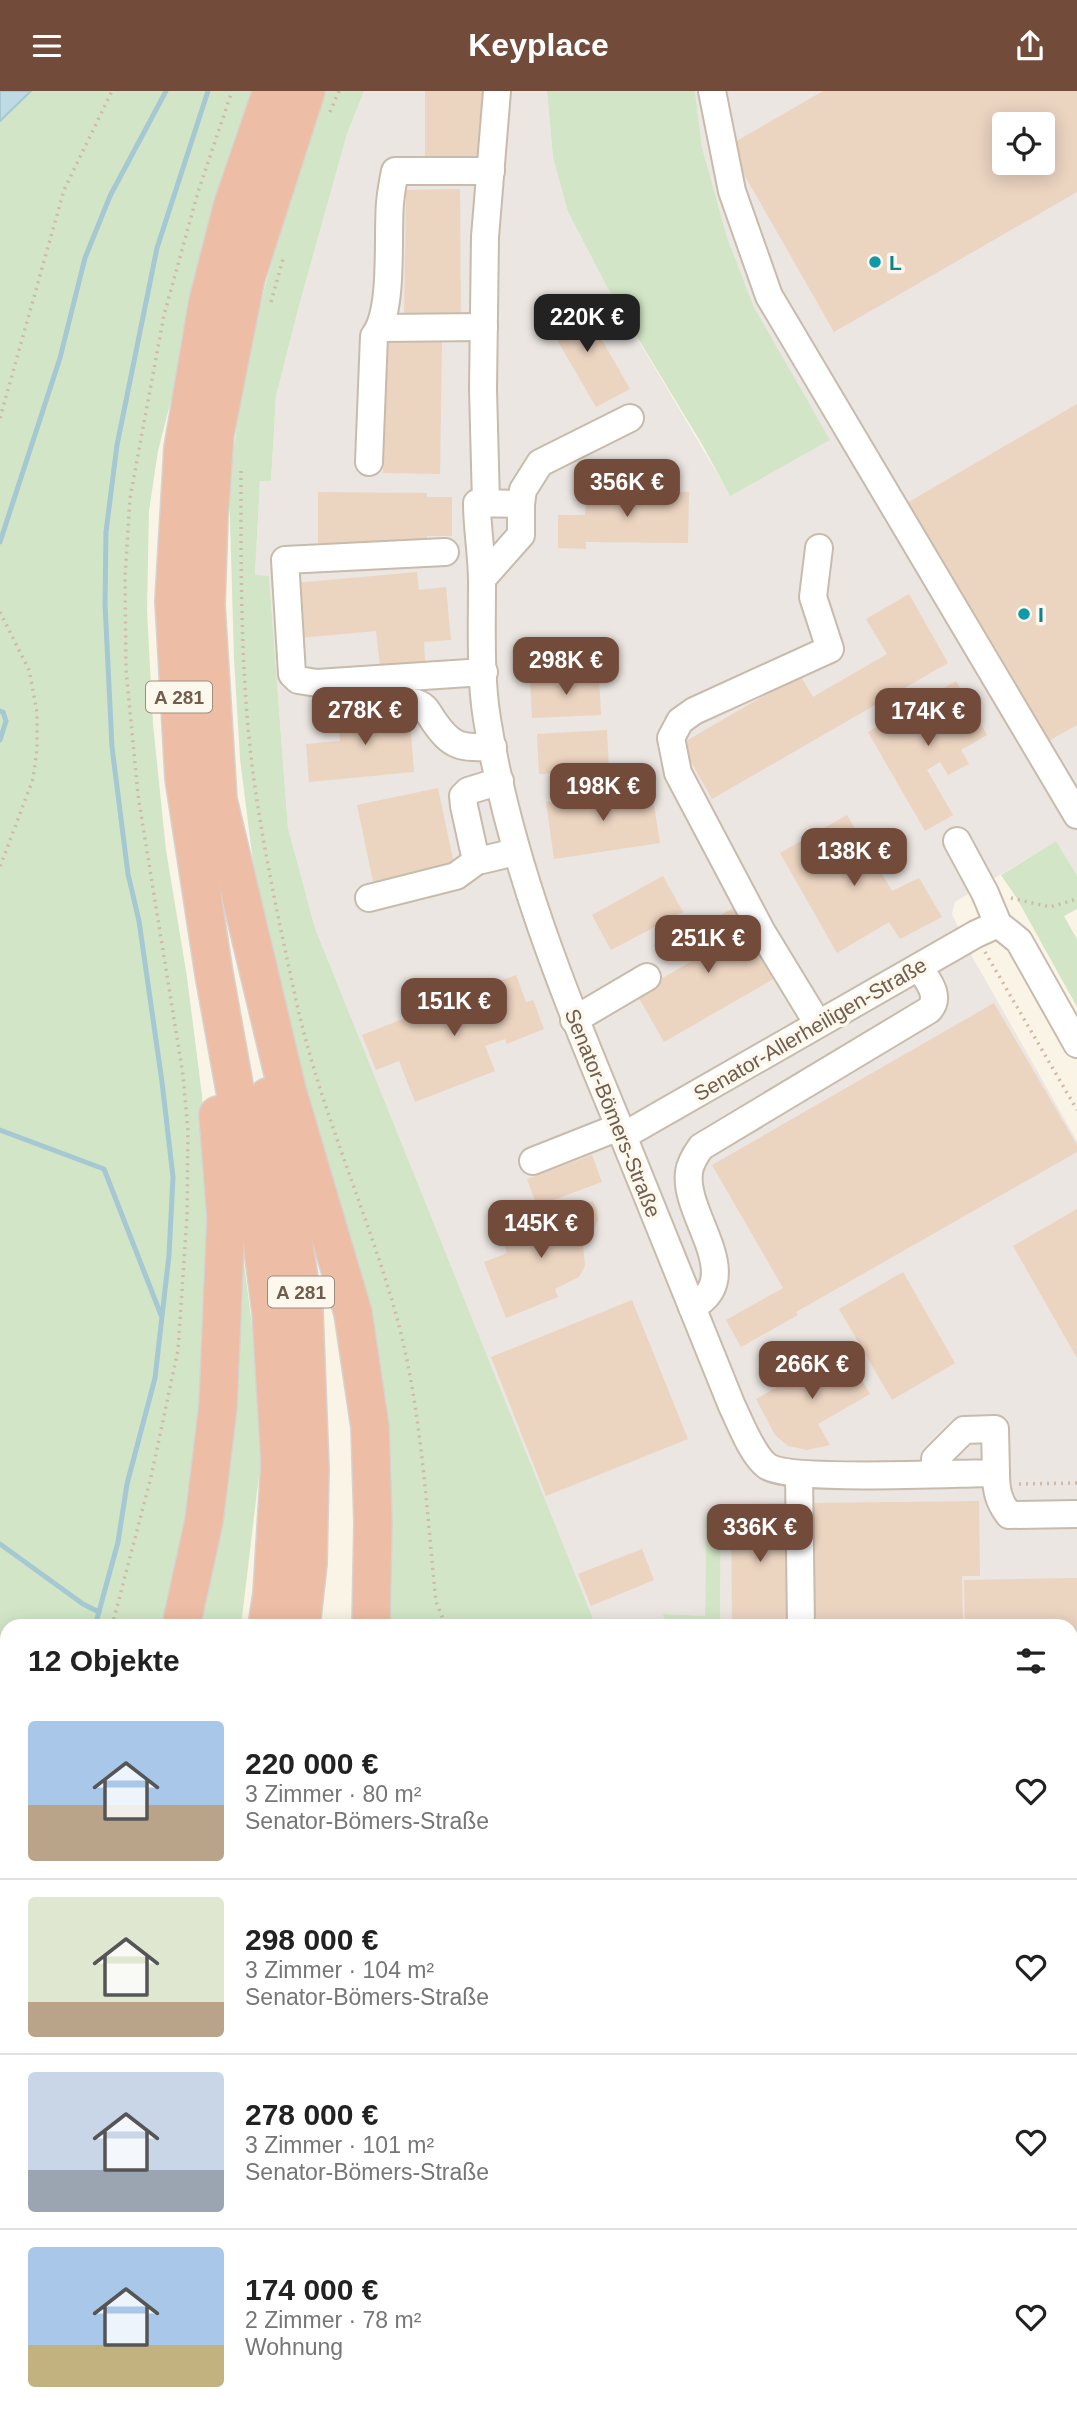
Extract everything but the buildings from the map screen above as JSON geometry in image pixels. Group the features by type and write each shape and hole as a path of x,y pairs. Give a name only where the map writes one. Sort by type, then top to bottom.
{"highway":[{"name":"A 281","path":"268,1619 280,1462 271,1311 261,1234 214,974 184,778 174,601 183,448 208,301 233,204 272,91"},
{"name":"A 281","path":"302,1619 308,1564 310,1469 304,1311 286,1193 267,1095 254,960 218,800 206,605 215,434 246,277 306,91"},
{"path":"254,960 287,1090 353,1313 370,1427 373,1523 371,1619"},
{"path":"183,1619 204,1521 219,1393 226,1217 217,1094 214,974"}],"street":[{"path":"497,91 485,237 486,503 521,504"},
{"path":"712,91 732,191 769,296 1077,815"},
{"path":"369,462 374,336 381,328 386,295 390,203 395,170 491,171"},
{"path":"381,328 484,327"},
{"path":"482,579 521,535 523,490 540,463 630,418"},
{"name":"Senator-Bömers-Straße","path":"486,503 477,503 477,529 482,579 481,611 487,717 516,852 574,1020 732,1406 754,1449 768,1466 799,1474 996,1472"},
{"path":"818,1024 762,932 678,773 671,738 680,721 694,711 830,649 813,597 819,548"},
{"path":"445,552 285,560 292,674 298,680 317,683 484,672"},
{"path":"332,706 417,702 425,708 451,743 470,747 493,747"},
{"path":"478,860 469,831 464,796 468,791 500,781"},
{"path":"957,841 985,893 987,929 1019,941 1077,1044"},
{"path":"369,898 456,876 478,860 516,852"},
{"name":"Senator-Allerheiligen-Straße","path":"533,1160 621,1131 987,929"},
{"path":"692,1307 704,1300 714,1283 710,1247 689,1189 688,1171 701,1147 929,1010 933,1006 934,996 919,967"},
{"path":"574,1020 647,977"},
{"path":"935,1473 935,1459 964,1430 995,1429 996,1489 1001,1504 1009,1515 1077,1514"},
{"path":"799,1474 801,1619"}],"path":[{"path":"0,418 64,190 112,91"},
{"path":"114,1619 151,1477 178,1350 187,1216 188,1131 183,1075 138,795 126,670 125,577 129,511 145,407 164,315 198,192 232,91"},
{"path":"325,122 339,91"},
{"path":"270,304 284,254"},
{"path":"242,465 241,559 247,714 257,806 297,1003 321,1095 394,1307 416,1410 436,1602 443,1619"},
{"path":"0,612 29,670 37,712 37,749 33,779 0,867"},
{"path":"985,893 1050,907 1077,899"},
{"path":"987,929 988,960 1077,1110"},
{"path":"996,1472 1013,1484 1077,1483"}],"shaded area":[{"path":"364,91 547,91 553,158 568,212 607,287 730,495 829,440 754,307 727,237 702,147 695,91 1077,91 1077,875 1056,841 955,902 952,914 973,958 1077,1141 1077,1619 720,1619 721,1507 706,1516 705,1616 663,1614 664,1619 593,1619 315,928 288,828 269,576 255,576 260,481 271,481 276,396 347,134"}],"green space":[{"path":"0,91 254,91 192,294 173,393 158,451 149,511 147,610 153,724 166,850 187,977 202,1095 209,1206 211,1282 193,1491 167,1619 0,1619"},
{"path":"326,91 364,91 347,134 276,396 271,481 260,481 255,575 269,576 288,828 315,928 593,1619 382,1619 384,1542 253,862 240,759 229,486 245,362 283,217"},
{"path":"547,91 695,91 702,147 727,237 754,307 830,440 730,496 607,287 568,212 553,158"},
{"path":"1056,841 1077,875 1077,909 1064,916 1077,939 1077,1007 1001,875"},
{"path":"242,1247 257,1365 262,1450 242,1619 192,1619"},
{"path":"721,1506 720,1619 664,1619 663,1614 705,1616 706,1516"}],"water":[{"path":"0,91 31,91 0,121"}],"waterway":[{"path":"0,542 60,358 85,258 110,196 166,91"},
{"path":"97,1619 118,1542 127,1484 155,1378 169,1255 173,1177 162,1082 139,921 128,874 112,747 105,604 106,532 117,445 157,248 208,91"},
{"path":"0,711 6,721 0,740"},
{"path":"0,1130 104,1169 161,1315"},
{"path":"0,1544 83,1604 99,1612"}],"place":[{"name":"L","path":"875,262"},
{"name":"I","path":"1024,614"}]}
